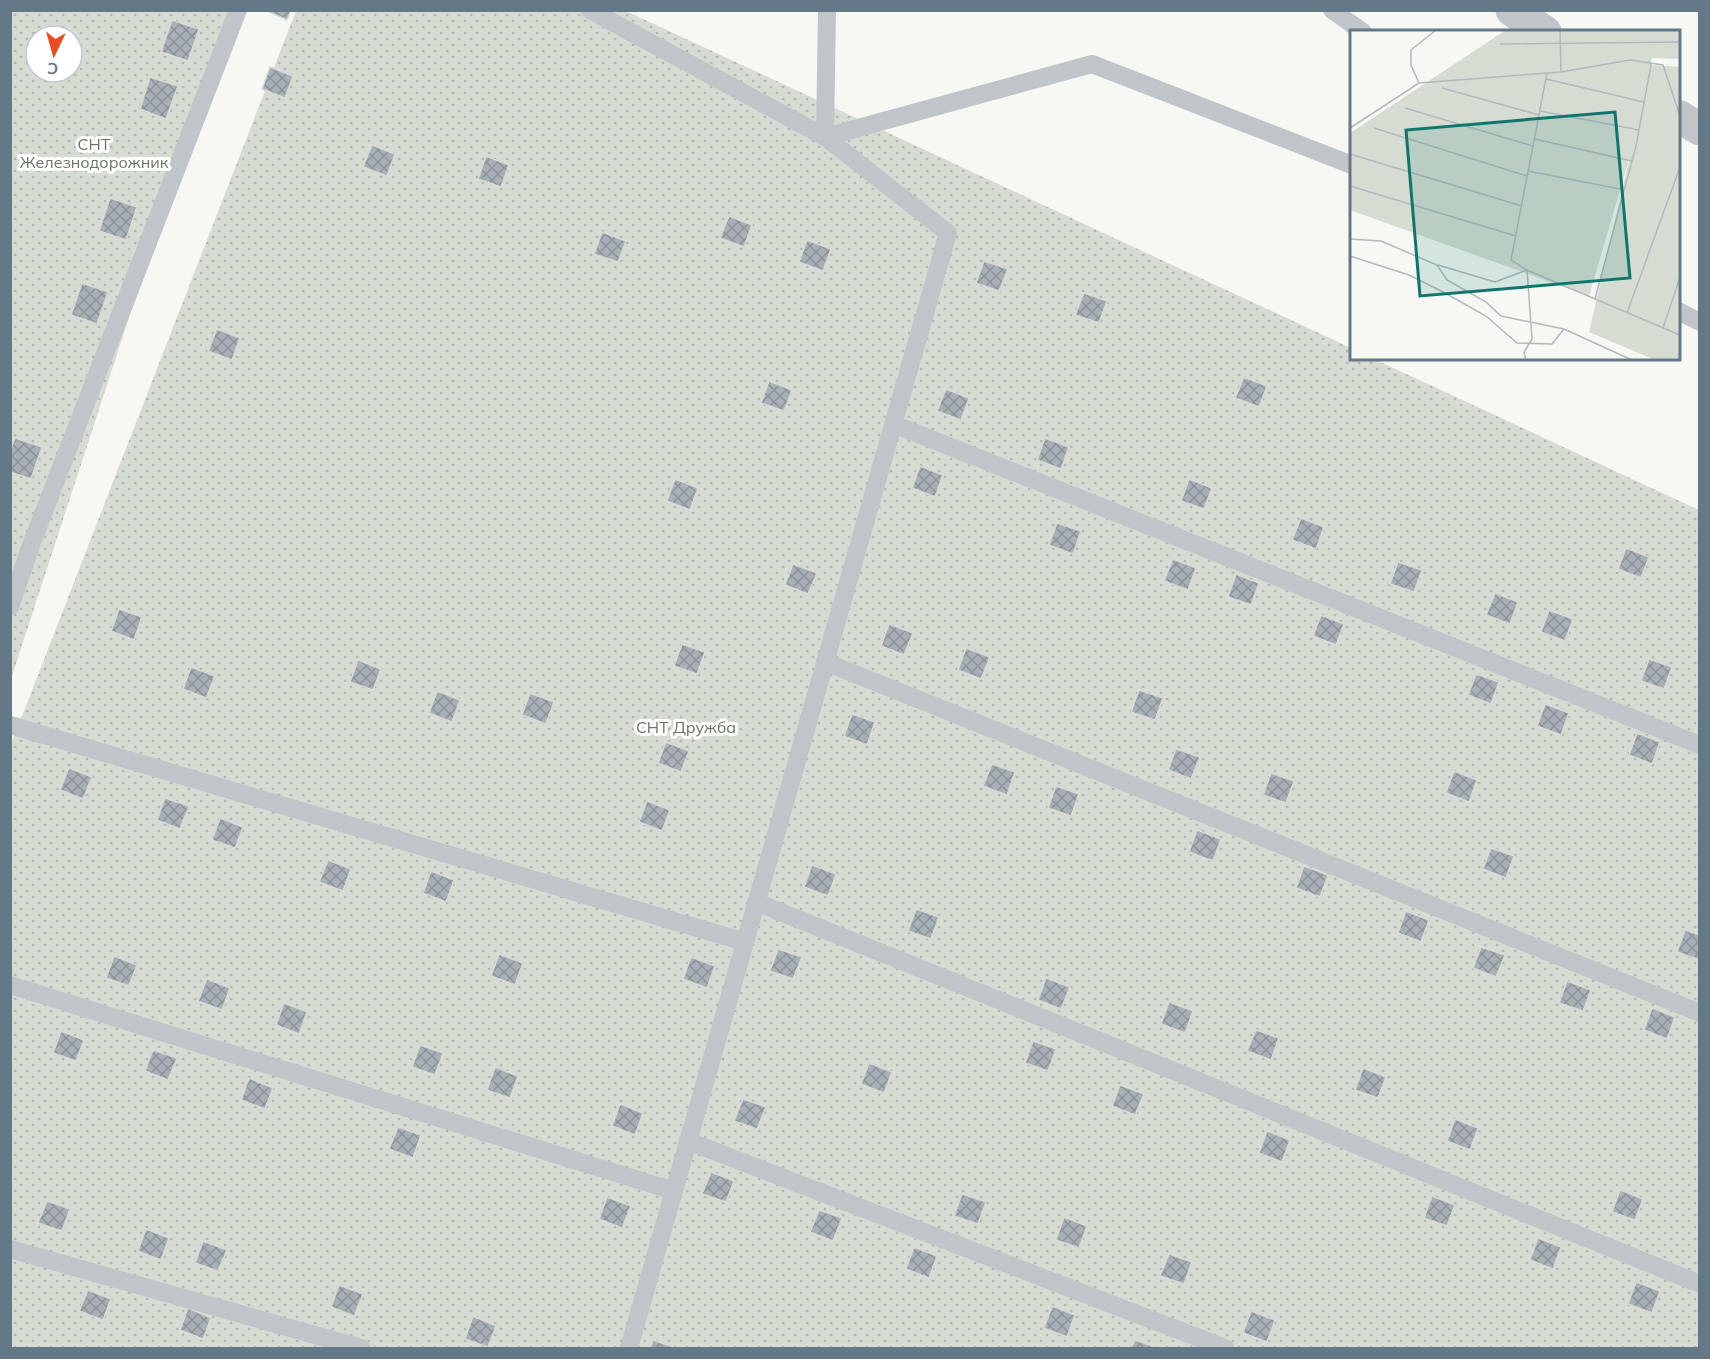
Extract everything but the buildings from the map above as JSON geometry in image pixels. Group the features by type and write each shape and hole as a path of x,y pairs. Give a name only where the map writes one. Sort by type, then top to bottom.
{"street":[{"path":"1512,10 1542,30"},
{"path":"1680,117 1700,129"}],"lane":[{"path":"10,607 238,10"},
{"path":"590,10 825,137 948,233 629,1348"},
{"path":"825,137 827,10"},
{"path":"1332,10 1360,30"},
{"path":"825,137 1092,63 1350,164"},
{"path":"1680,312 1700,322"},
{"path":"893,424 1700,746"},
{"path":"825,662 1700,1013"},
{"path":"10,725 745,942"},
{"path":"756,902 1700,1284"},
{"path":"10,985 674,1191"},
{"path":"688,1141 1225,1348"},
{"path":"10,1249 360,1348"}],"green space":[{"name":"СНТ Железнодорожник","path":"11,11 229,11 11,679"},
{"name":"СНТ Дружба","path":"296,11 626,11 1350,348 1350,360 1376,360 1699,510 1699,1348 11,1348 10,747"}]}
